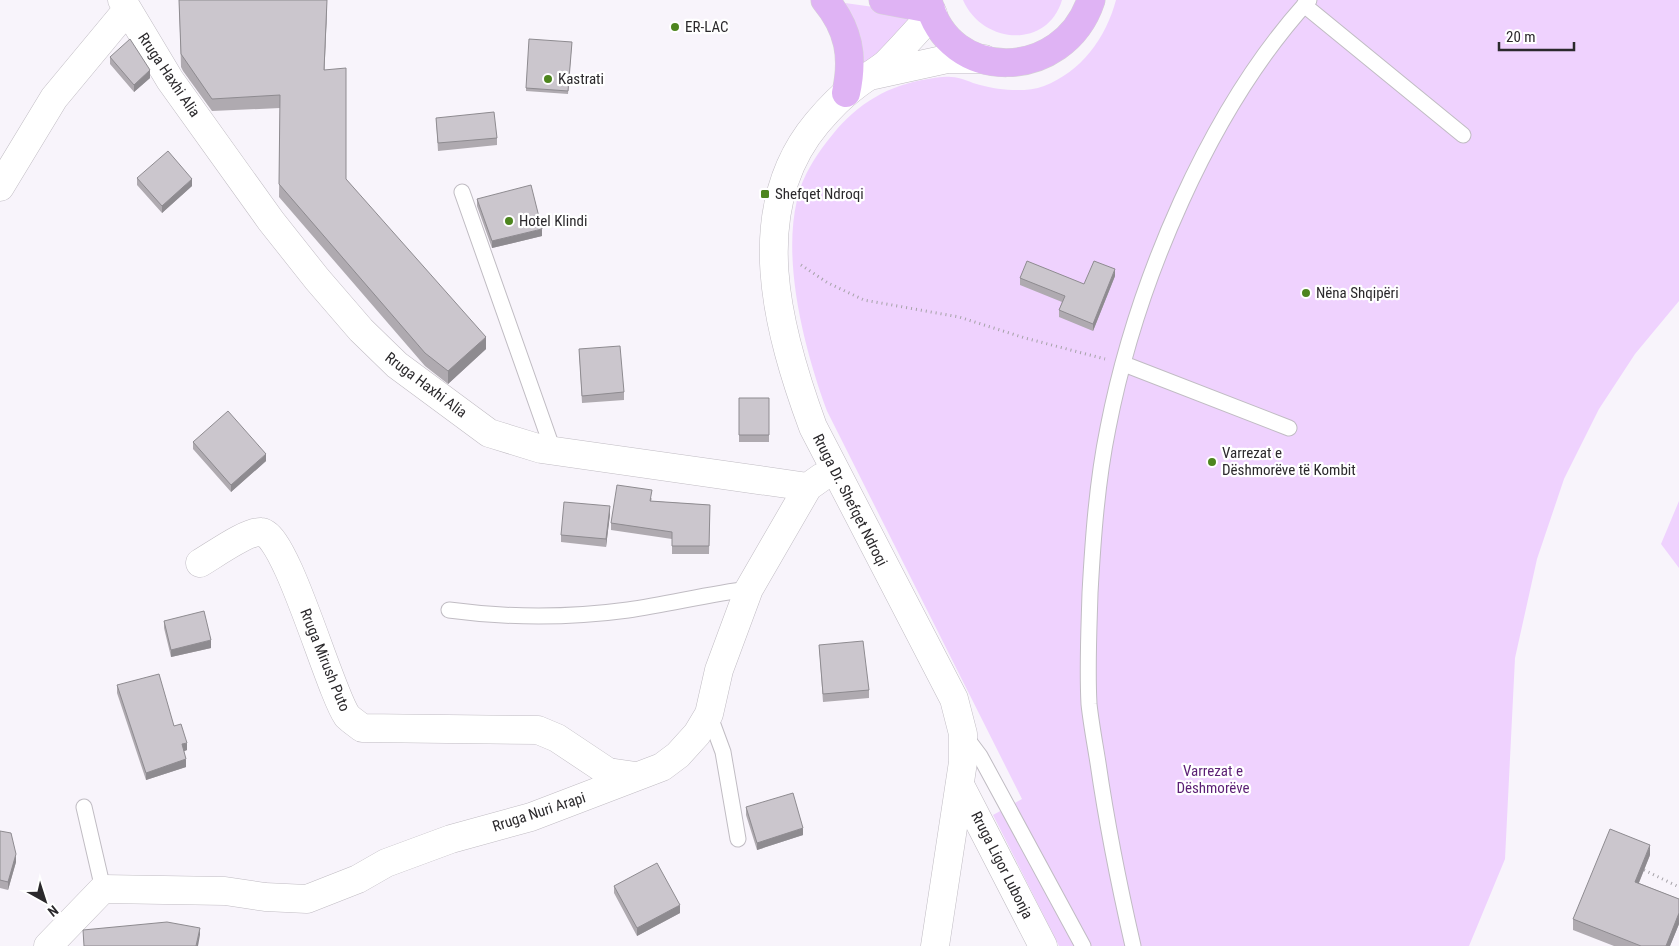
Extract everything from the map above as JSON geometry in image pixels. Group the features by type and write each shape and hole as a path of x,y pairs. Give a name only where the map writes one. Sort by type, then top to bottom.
{"main road":[{"path":"825,0 834,11 847,36 850,50 850,77 846,93"},
{"path":"883,0 931,8 950,39 972,54 984,59 1011,63 1038,58 1050,53 1071,36 1086,14 1091,0"}],"street":[{"path":"0,187 54,98 124,5"},
{"name":"Rruga Haxhi Alia","path":"124,5 170,80 270,221 361,330 397,365 489,432 541,449 808,487"},
{"name":"Rruga Dr. Shefqet Ndroqi","path":"931,8 872,75 846,93 817,122 802,143 790,167 780,199 774,246 773,275 778,309 795,379 813,427 833,470 954,699 963,734 960,785 934,946"},
{"name":"Rruga Dr. Shefqet Ndroqi","path":"872,75 947,59 984,59"},
{"path":"808,487 833,470"},
{"name":"Rruga Nuri Arapi","path":"103,889 225,891 274,898 307,899 350,882 386,863 451,839 531,817 636,776 651,773 678,755 697,734 709,714 719,670 750,589 808,487"},
{"name":"Rruga Mirush Puto","path":"200,563 253,533 263,531 271,536 290,572 336,691 348,716 362,728 538,730 548,733 608,772 636,776"},
{"name":"Rruga Ligor Lubonja","path":"960,785 1043,946"},
{"path":"48,946 103,889"}],"lane":[{"path":"1133,946 1110,849 1090,704 1088,632 1098,492 1108,427 1135,320 1160,254 1194,176 1223,119 1253,73 1306,2 1463,135"},
{"path":"462,192 553,450"},
{"path":"1124,364 1289,428"},
{"path":"448,610 491,616 538,617 626,610 750,589"},
{"path":"709,714 723,752 738,839"},
{"path":"963,734 980,756 1083,946"},
{"path":"84,807 103,889"}],"path":[{"path":"774,246 828,283 864,300 958,317 1024,338 1124,364"},
{"path":"1644,870 1679,887"}],"green space":[{"path":"963,0 1062,0 1054,16 1043,27 1029,34 1014,35 999,33 984,26 972,15"},
{"name":"Varrezat e Dëshmorëve të Kombit","path":"1116,0 1679,0 1679,301 1635,354 1599,409 1564,479 1537,559 1515,658 1505,859 1469,946 1059,946 993,815 1022,799 827,411 804,335 798,307 792,252 793,225 799,191 811,165 822,149 853,113 875,97 900,86 948,77 995,88 1029,90 1057,80 1080,63 1099,40 1112,14"},
{"path":"845,3 888,9 907,16 909,19 898,36 864,65 841,5"},
{"path":"1679,501 1679,568 1661,544"}],"building":[{"path":"179,0 327,0 324,70 346,68 346,179 486,337 448,371 425,353 279,184 280,95 212,99 181,54"},
{"path":"130,39 150,70 134,85 110,57"},
{"name":"Kastrati","path":"529,39 572,42 568,91 526,88"},
{"path":"494,112 497,138 438,143 436,118"},
{"path":"168,151 192,179 162,206 137,178"},
{"name":"Hotel Klindi","path":"531,185 542,229 492,241 477,199"},
{"path":"1027,261 1084,284 1094,261 1115,269 1093,324 1059,310 1065,296 1020,278"},
{"path":"620,346 624,392 582,396 579,349"},
{"path":"739,398 769,398 769,435 739,435"},
{"path":"228,411 266,454 231,485 193,442"},
{"path":"617,485 652,490 650,501 710,505 709,546 672,546 672,532 611,523"},
{"path":"564,502 610,506 606,539 561,535"},
{"path":"204,611 211,640 171,650 164,621"},
{"path":"863,641 869,690 823,694 819,645"},
{"path":"159,674 174,726 181,724 187,743 182,744 186,759 146,773 117,685"},
{"path":"793,793 803,828 757,843 746,807"},
{"path":"1610,829 1650,845 1635,882 1679,899 1679,913 1666,946 1641,946 1573,919"},
{"path":"0,831 11,833 16,854 8,882 0,880"},
{"path":"657,863 680,905 637,928 614,886"},
{"path":"167,922 200,928 196,946 84,946 83,930"}],"place":[{"name":"ER-LAC","path":"675,27"},
{"name":"Kastrati","path":"548,79"},
{"name":"Shefqet Ndroqi","path":"765,194"},
{"name":"Hotel Klindi","path":"509,221"},
{"name":"Nëna Shqipëri","path":"1306,293"},
{"name":"Varrezat e Dëshmorëve të Kombit","path":"1212,462"}],"park label":[{"name":"Varrezat e Dëshmorëve","path":"1213,780"}]}
